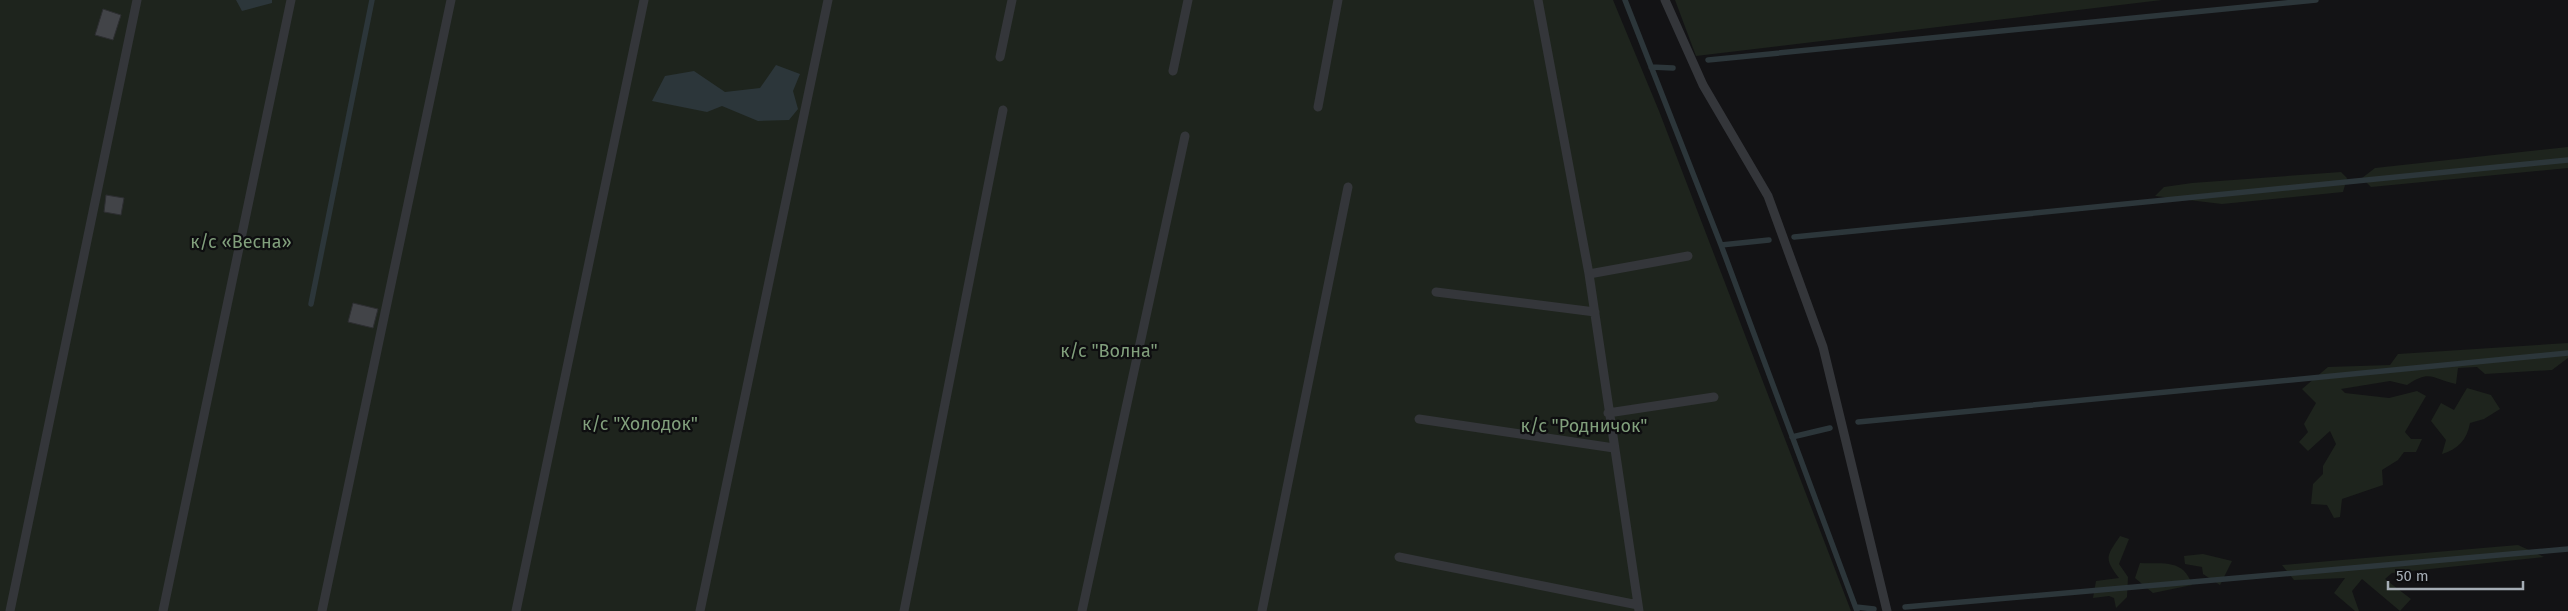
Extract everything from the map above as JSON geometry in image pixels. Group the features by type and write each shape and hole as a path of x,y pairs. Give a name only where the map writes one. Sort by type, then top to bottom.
{"lane":[{"path":"10,611 137,0"},
{"path":"163,611 291,0"},
{"path":"322,611 451,0"},
{"path":"516,611 644,0"},
{"path":"700,611 828,0"},
{"path":"1000,57 1012,0"},
{"path":"1174,71 1188,0"},
{"path":"1318,107 1338,0"},
{"path":"1399,557 1638,608 1589,274 1538,0"},
{"path":"1665,0 1703,85 1768,196 1775,214 1823,347 1887,611"},
{"path":"904,611 1003,110"},
{"path":"1082,611 1185,136"},
{"path":"1262,611 1348,187"},
{"path":"1589,274 1688,256"},
{"path":"1436,292 1595,312"},
{"path":"1608,413 1714,397"},
{"path":"1419,419 1614,448"}],"green space":[{"path":"0,0 1613,0 1659,111 1851,611 0,611"},
{"path":"1675,0 2162,0 1696,56"},
{"path":"2568,147 2568,168 2371,187 2362,178 2375,168"},
{"path":"2341,172 2347,178 2343,192 2222,204 2155,196 2164,187 2192,183"},
{"path":"2568,343 2568,358 2552,370 2485,374 2477,367 2458,368 2456,384 2427,376 2421,377 2407,385 2390,381 2341,389 2345,393 2389,398 2417,391 2426,396 2405,432 2411,439 2422,439 2416,452 2404,452 2398,460 2382,470 2383,485 2342,499 2340,517 2334,518 2327,505 2311,504 2313,484 2323,474 2323,466 2336,444 2330,431 2308,451 2299,442 2308,432 2304,424 2316,403 2302,389 2328,367 2390,365 2398,354"},
{"path":"2467,388 2491,395 2500,409 2484,419 2470,423 2467,434 2461,443 2442,454 2446,440 2431,421 2441,403 2454,410"},
{"path":"2120,536 2129,539 2119,564 2128,577 2127,597 2116,608 2114,598 2109,596 2093,598 2096,581 2119,578 2111,566 2109,557"},
{"path":"2518,545 2544,557 2392,573 2385,579 2411,599 2400,611 2362,579 2352,591 2359,611 2355,611 2334,593 2345,578 2294,580 2282,565"},
{"path":"2203,554 2232,561 2220,585 2203,574 2202,567 2185,564 2184,556"},
{"path":"2140,563 2165,564 2178,567 2184,571 2192,585 2153,593 2135,578"}],"shaded area":[{"path":"236,0 272,0 272,3 242,11"},
{"path":"776,65 800,74 793,91 798,109 789,120 758,121 722,106 707,112 652,101 665,76 694,71 725,92 760,88"}],"building":[{"path":"103,9 121,15 113,40 95,35"},
{"path":"106,195 124,198 121,215 104,212"},
{"path":"353,303 378,309 373,328 348,322"}],"waterway":[{"path":"311,304 372,0"},
{"path":"1625,0 1721,245 1857,611"},
{"path":"1708,60 2316,0"},
{"path":"1651,67 1673,68"},
{"path":"1794,237 2568,160"},
{"path":"1721,245 1769,240"},
{"path":"1858,422 2568,353"},
{"path":"1792,437 1830,428"},
{"path":"1905,607 2568,549"},
{"path":"1856,607 1874,609"}],"park label":[{"name":"к/с «Весна»","path":"241,242"},
{"name":"к/с \"Волна\"","path":"1109,351"},
{"name":"к/с \"Холодок\"","path":"640,424"},
{"name":"к/с \"Родничок\"","path":"1584,426"}]}
